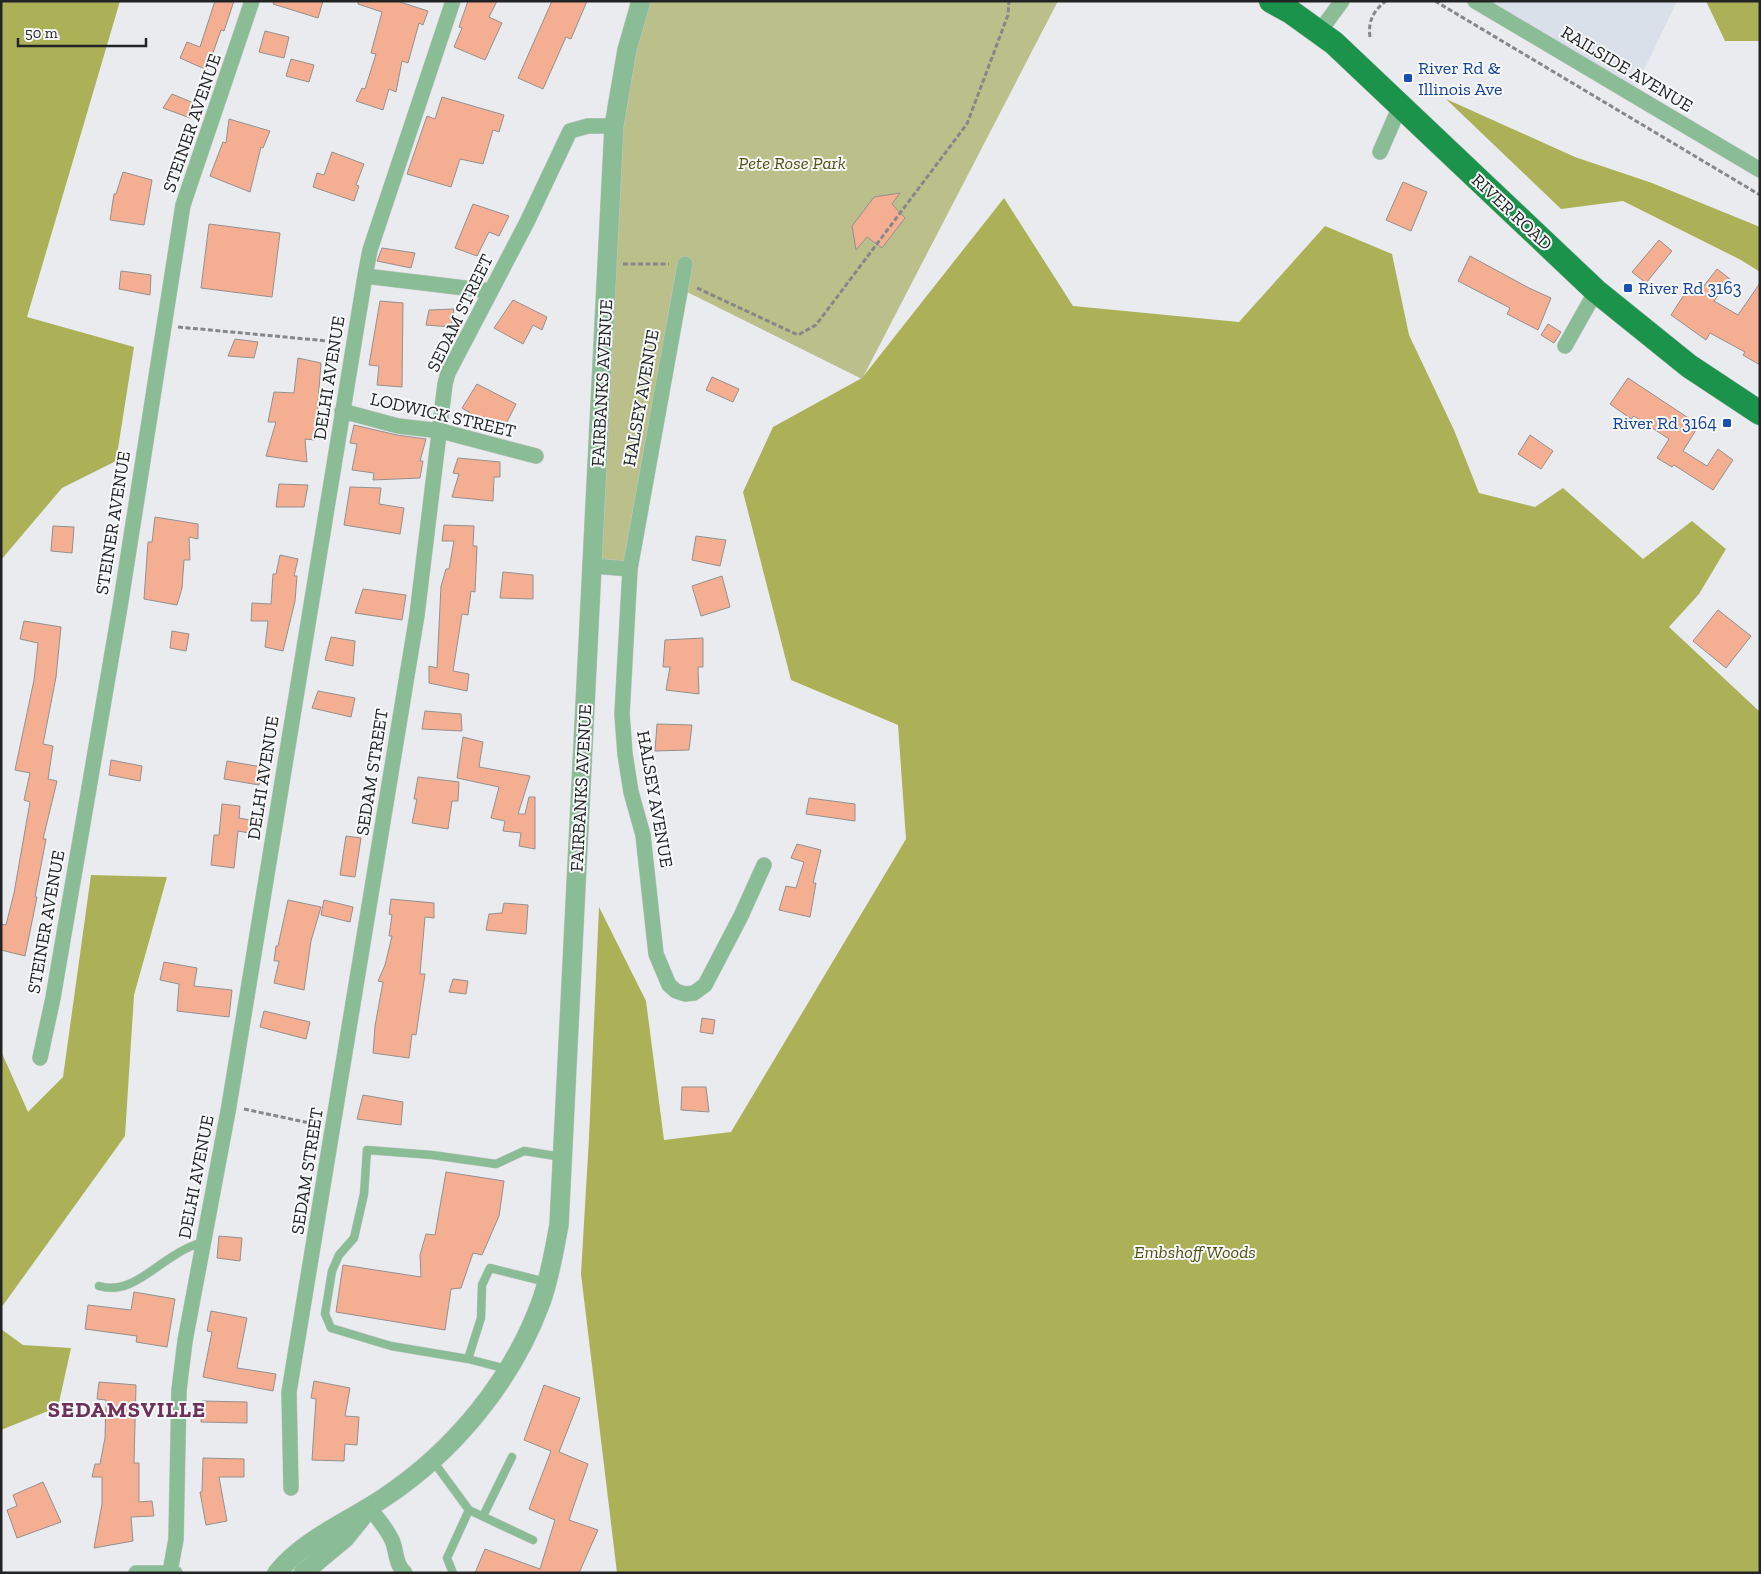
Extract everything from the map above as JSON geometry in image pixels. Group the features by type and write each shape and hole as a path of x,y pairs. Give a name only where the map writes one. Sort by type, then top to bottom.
{"main road":[{"name":"RIVER ROAD","path":"1271,1 1320,32 1596,291 1689,366 1760,414"}],"street":[{"name":"STEINER AVENUE","path":"40,1058 53,998 118,616 183,205 252,1"},
{"name":"DELHI AVENUE","path":"172,1572 176,1539 180,1390 185,1341 229,1106 365,276 370,250 453,1"},
{"name":"FAIRBANKS AVENUE","path":"277,1573 310,1545 369,1508 433,1461 482,1406 507,1369 525,1338 541,1302 546,1282 559,1225 614,126 628,50 641,1"},
{"path":"1320,32 1342,1"},
{"name":"RAILSIDE AVENUE","path":"1475,1 1760,170"},
{"path":"1380,152 1400,106"},
{"name":"SEDAM STREET","path":"291,1488 289,1392 417,615 441,431 445,384 448,373 527,222 570,131 588,126 614,126"},
{"name":"HALSEY AVENUE","path":"685,264 630,569 623,705 625,754 631,792 643,835 656,954 669,985 676,991 685,994 694,993 708,981 742,916 764,865"},
{"path":"365,276 490,291"},
{"path":"1565,346 1596,291"},
{"name":"LODWICK STREET","path":"342,411 398,426 441,431 536,456"},
{"path":"592,566 630,569"},
{"path":"369,1508 382,1523 392,1541 398,1567 405,1573"},
{"name":"FAIRBANKS AVENUE","path":"303,1573 345,1538 369,1508"},
{"path":"136,1573 172,1572"}],"lane":[{"path":"507,1369 468,1359 391,1346 331,1328 325,1314 332,1271 339,1255 354,1238 364,1194 367,1150 432,1155 496,1164 524,1151 562,1157"},
{"path":"99,1286 108,1289 121,1288 133,1283 176,1254 203,1242"},
{"path":"468,1359 481,1318 482,1285 490,1268 546,1282"},
{"path":"483,1516 512,1456"},
{"path":"433,1461 469,1510 532,1540"},
{"path":"453,1573 447,1558 469,1510"}],"path":[{"path":"681,284 701,288 798,335 816,325 967,124 1008,15 1008,1"},
{"path":"1370,37 1369,26 1372,17 1386,1"},
{"path":"1435,1 1760,195"},
{"path":"628,264 685,264"},
{"path":"163,326 354,343"},
{"path":"229,1106 333,1128"}],"shaded area":[{"path":"1475,1 1677,1 1633,93"}],"green space":[{"path":"1,1 120,1 27,317 134,347 116,461 62,488 1,560"},
{"name":"Pete Rose Park","path":"641,1 1058,1 862,379 681,289 630,569 593,566 614,126"},
{"path":"1706,1 1760,1 1760,41 1725,41"},
{"path":"1446,99 1575,157 1652,183 1760,227 1760,272 1741,260 1623,201 1561,209"},
{"name":"Embshoff Woods","path":"1004,198 1073,306 1239,322 1325,226 1392,254 1409,335 1454,430 1479,493 1535,507 1563,488 1643,559 1692,521 1726,549 1699,594 1669,627 1760,712 1760,1573 617,1573 581,1274 599,907 646,1001 664,1140 731,1132 906,839 898,725 791,680 743,492 773,427 862,378"},
{"path":"91,875 167,877 134,995 125,1136 1,1308 1,1051 28,1112 63,1077"},
{"path":"1,1329 23,1345 71,1348 58,1407 1,1430"}],"building":[{"path":"215,1 234,1 224,31 221,30 207,70 180,58 187,42 200,47"},
{"path":"274,1 323,1 318,18 273,4"},
{"path":"358,1 397,1 428,11 423,25 419,23 408,63 402,61 396,92 389,89 383,110 356,101 362,88 365,89 376,54 371,53 382,12 358,4"},
{"path":"468,1 497,1 489,17 502,23 485,60 454,47 462,28 459,27"},
{"path":"552,1 587,1 571,39 566,37 543,89 518,78"},
{"path":"265,31 289,37 284,58 259,52"},
{"path":"291,59 314,65 309,82 286,76"},
{"path":"172,94 196,104 190,118 163,108"},
{"path":"442,97 504,115 499,132 493,130 483,164 460,159 451,187 407,174 427,116 435,119"},
{"path":"229,119 270,131 263,148 261,147 250,192 210,176 223,142 226,143"},
{"path":"332,152 364,164 356,185 359,186 354,201 313,187 317,173 324,175"},
{"path":"123,172 152,180 144,225 110,220 114,194 116,194"},
{"path":"1403,182 1427,192 1411,231 1386,220"},
{"path":"900,193 892,204 905,218 882,248 867,237 856,250 852,226 874,197"},
{"path":"473,204 509,216 499,236 489,232 477,256 455,248"},
{"path":"209,224 280,233 272,297 201,288"},
{"path":"1659,240 1672,251 1646,283 1632,272"},
{"path":"382,248 415,253 411,268 377,261"},
{"path":"1470,256 1551,298 1538,330 1507,314 1510,308 1458,281"},
{"path":"1717,269 1730,279 1714,301 1738,315 1760,283 1760,365 1743,355 1745,352 1710,333 1706,340 1671,315 1687,290 1696,296"},
{"path":"121,271 151,275 150,295 119,289"},
{"path":"513,300 547,317 542,330 533,325 523,344 494,328"},
{"path":"380,301 403,303 402,387 377,385 379,366 369,365"},
{"path":"454,309 451,327 426,325 429,310"},
{"path":"1548,324 1561,332 1554,343 1541,335"},
{"path":"235,339 258,342 254,358 228,356"},
{"path":"298,358 321,363 315,440 305,439 307,462 266,456 276,422 268,422 274,392 294,393"},
{"path":"712,377 739,389 733,402 706,390"},
{"path":"1628,378 1699,425 1683,451 1707,466 1718,449 1733,460 1713,490 1674,465 1672,467 1657,458 1669,439 1634,416 1631,419 1610,404"},
{"path":"477,384 516,404 502,432 462,408"},
{"path":"354,425 397,435 426,439 420,461 423,461 420,478 373,480 374,473 352,470 357,444 350,443"},
{"path":"1530,435 1553,451 1541,469 1518,454"},
{"path":"458,458 500,462 500,477 494,477 493,501 452,497 459,474 453,473"},
{"path":"279,484 308,485 304,507 276,507"},
{"path":"350,487 381,488 379,504 404,508 400,534 344,525"},
{"path":"155,517 198,524 198,539 189,537 190,560 184,560 182,588 177,605 144,599 148,542 152,542"},
{"path":"444,525 474,526 473,546 477,546 475,592 471,591 468,615 462,614 453,671 469,674 467,691 429,683 429,666 437,668 441,586 446,569 449,569 454,541 442,541"},
{"path":"53,526 74,527 72,553 51,551"},
{"path":"696,536 726,540 720,566 692,560"},
{"path":"280,555 298,559 294,576 297,576 295,601 283,651 265,647 268,621 251,621 252,603 271,604 273,574 276,574"},
{"path":"503,572 533,575 533,599 500,598"},
{"path":"722,576 730,607 701,616 692,586"},
{"path":"363,589 406,595 402,620 355,613"},
{"path":"1718,610 1751,636 1726,668 1693,641"},
{"path":"24,621 61,627 56,677 43,744 53,746 48,779 57,781 43,839 46,839 25,956 1,950 1,924 6,925 14,893 30,802 24,800 30,773 15,770 34,680 38,643 20,639"},
{"path":"172,631 189,634 186,651 170,648"},
{"path":"331,637 355,641 353,666 325,660"},
{"path":"703,638 703,667 698,667 699,694 666,690 670,667 663,667 665,640"},
{"path":"318,691 355,698 351,717 312,708"},
{"path":"425,711 461,714 462,731 422,729"},
{"path":"657,724 692,725 689,750 655,751"},
{"path":"463,737 483,742 479,767 530,776 518,814 525,814 529,797 535,797 535,849 519,846 521,833 503,831 505,821 491,818 499,787 457,778"},
{"path":"111,760 142,766 140,781 109,775"},
{"path":"227,761 262,767 259,785 224,779"},
{"path":"418,777 459,782 458,801 452,801 448,829 412,823 417,799 414,799"},
{"path":"809,798 855,804 855,821 806,814"},
{"path":"222,804 240,806 239,818 250,820 249,833 238,831 234,868 211,865 214,835 219,835"},
{"path":"346,836 361,838 355,877 340,875"},
{"path":"797,844 821,850 813,883 816,883 810,917 779,910 786,886 796,888 804,862 791,858"},
{"path":"391,899 434,903 434,918 425,917 420,974 425,974 416,1035 412,1034 409,1058 373,1053 375,1026 383,982 378,981 385,965 392,936 389,936 392,915 389,914"},
{"path":"288,900 321,907 311,941 304,990 274,983 279,961 274,961 276,946 278,946"},
{"path":"324,900 353,907 350,922 321,915"},
{"path":"504,903 528,905 526,934 486,930 489,914 502,913"},
{"path":"164,962 197,968 194,986 232,990 229,1017 177,1011 179,984 160,980"},
{"path":"453,979 468,981 466,994 449,992"},
{"path":"264,1011 310,1022 306,1039 260,1027"},
{"path":"702,1018 715,1020 713,1034 700,1032"},
{"path":"682,1087 706,1087 709,1112 681,1110"},
{"path":"363,1095 403,1102 401,1125 357,1119"},
{"path":"446,1172 504,1181 499,1216 482,1255 473,1253 461,1288 451,1289 445,1330 336,1312 343,1265 421,1277 420,1255 426,1234 435,1235"},
{"path":"219,1236 242,1238 240,1261 217,1258"},
{"path":"134,1292 175,1299 167,1347 136,1342 137,1336 85,1329 88,1305 131,1310"},
{"path":"211,1311 247,1318 237,1368 276,1374 273,1391 203,1377 212,1332 207,1331"},
{"path":"314,1381 350,1388 345,1416 359,1417 357,1445 345,1444 344,1461 312,1460 316,1399 311,1398"},
{"path":"99,1382 136,1385 134,1463 139,1463 139,1502 152,1501 154,1516 131,1517 133,1541 94,1548 102,1504 102,1477 92,1477 95,1464 100,1464 105,1438 106,1400 97,1399"},
{"path":"544,1385 580,1398 559,1452 588,1464 569,1520 598,1530 579,1573 475,1573 485,1549 540,1569 555,1520 529,1509 551,1451 524,1440"},
{"path":"202,1401 247,1402 247,1423 201,1422"},
{"path":"203,1458 244,1459 244,1477 219,1477 227,1521 206,1525 200,1492 202,1492"},
{"path":"43,1482 61,1522 17,1538 7,1510 17,1506 13,1495"}],"place":[{"name":"River Rd & Illinois Ave","path":"1408,78"},
{"name":"River Rd 3163","path":"1628,288"},
{"name":"River Rd 3164","path":"1727,423"}],"district":[{"name":"SEDAMSVILLE","path":"127,1409"}]}
